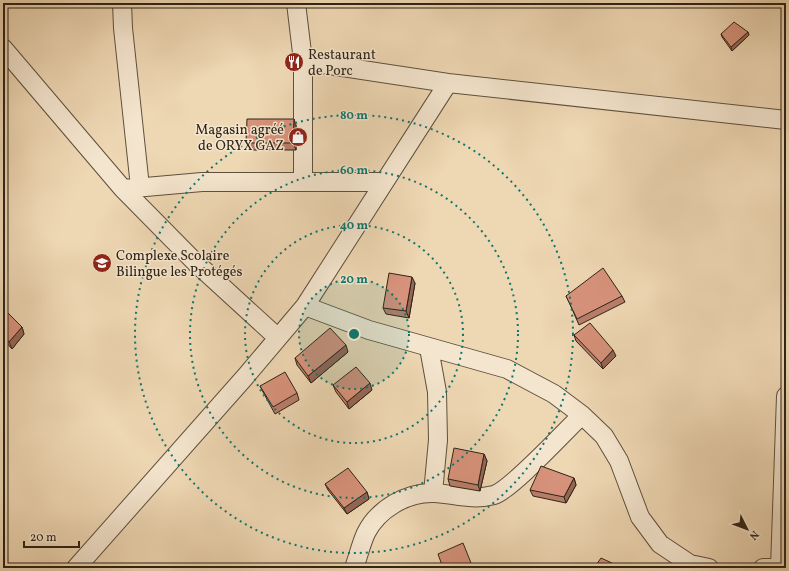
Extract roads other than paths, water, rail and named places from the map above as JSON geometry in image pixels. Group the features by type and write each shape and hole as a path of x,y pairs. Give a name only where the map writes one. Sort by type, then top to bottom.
{"street":[{"path":"122,3 122,28 131,188"},
{"path":"296,3 303,61 303,181"},
{"path":"3,48 131,188 195,262 278,338"},
{"path":"303,61 448,83 786,120"},
{"path":"76,568 305,306 448,83"},
{"path":"131,188 202,182 384,182"},
{"path":"305,306 369,330 507,369 554,394 582,415 604,436 619,461 640,517 660,544 690,564 709,568"},
{"path":"430,348 437,392 438,440 433,493"},
{"path":"778,568 784,540 786,396"},
{"path":"354,568 366,532 385,509 406,497 433,493 470,498 495,494 511,484 582,415"}],"place":[{"name":"Restaurant de Porc","path":"294,62"},
{"name":"Magasin agréé de ORYX GAZ","path":"298,137"},
{"name":"Complexe Scolaire Bilingue les Protégés","path":"102,263"}]}
